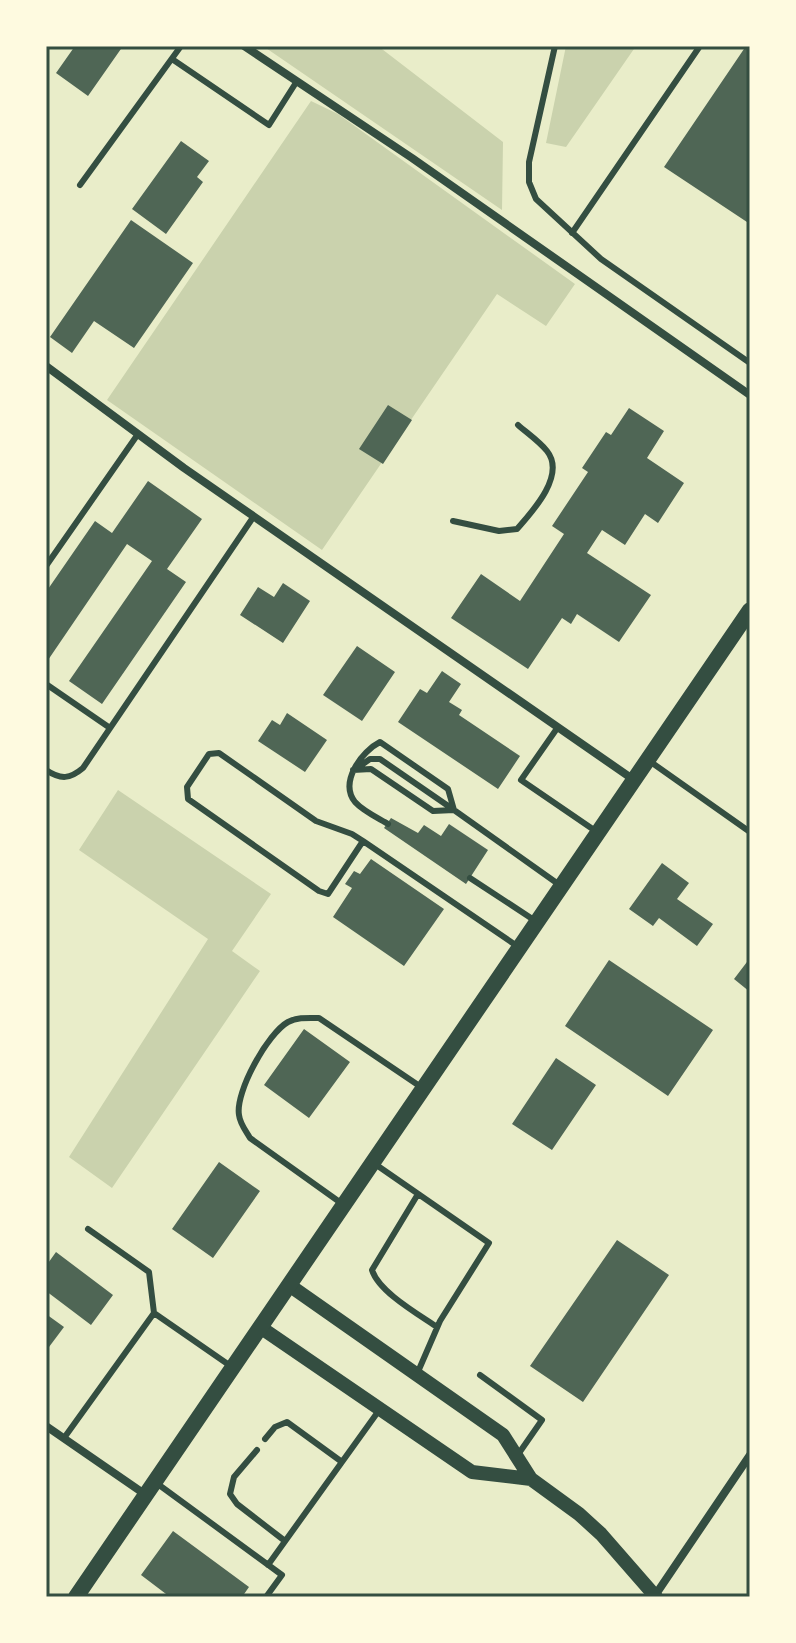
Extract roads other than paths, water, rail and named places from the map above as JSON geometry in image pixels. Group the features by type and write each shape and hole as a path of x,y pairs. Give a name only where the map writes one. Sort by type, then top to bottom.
{"main road":[{"path":"76,1597 750,610"}],"street":[{"path":"244,46 473,200 750,395"},
{"path":"46,366 254,516 634,780"},
{"path":"289,1285 503,1435 531,1479 568,1505 601,1534 655,1597 750,1455"},
{"path":"260,1327 472,1472 531,1479"},
{"path":"46,1426 150,1488"}],"lane":[{"path":"80,185 181,46"},
{"path":"555,46 529,162 529,182 536,199 601,259 750,363"},
{"path":"572,233 700,46"},
{"path":"172,59 269,125 297,81"},
{"path":"453,521 499,531 517,529 529,516 550,482 552,466 548,452 518,425"},
{"path":"46,566 138,434"},
{"path":"46,770 63,778 73,777 83,768 254,516"},
{"path":"46,684 110,728"},
{"path":"558,727 521,780 598,833"},
{"path":"388,824 356,803 350,793 353,770 372,746 380,742 448,789 454,810"},
{"path":"363,841 328,894 319,891 188,799 187,787 209,754 219,753 316,821 363,841 520,948"},
{"path":"353,770 370,759 380,759 562,886"},
{"path":"648,760 750,832"},
{"path":"353,770 371,769 433,811 454,810"},
{"path":"470,878 537,922"},
{"path":"344,1205 250,1138 239,1114 240,1096 249,1075 274,1034 286,1023 301,1017 319,1018 423,1089"},
{"path":"373,1163 489,1243 437,1327 417,1374"},
{"path":"418,1194 372,1270 384,1288 437,1327"},
{"path":"64,1438 154,1313 149,1272 88,1229"},
{"path":"154,1313 232,1368"},
{"path":"480,1375 542,1420 517,1456"},
{"path":"268,1565 380,1409"},
{"path":"265,1439 275,1427 287,1422 342,1462"},
{"path":"257,1450 234,1477 230,1494 237,1504 285,1541"},
{"path":"150,1488 282,1575 266,1597"}]}
